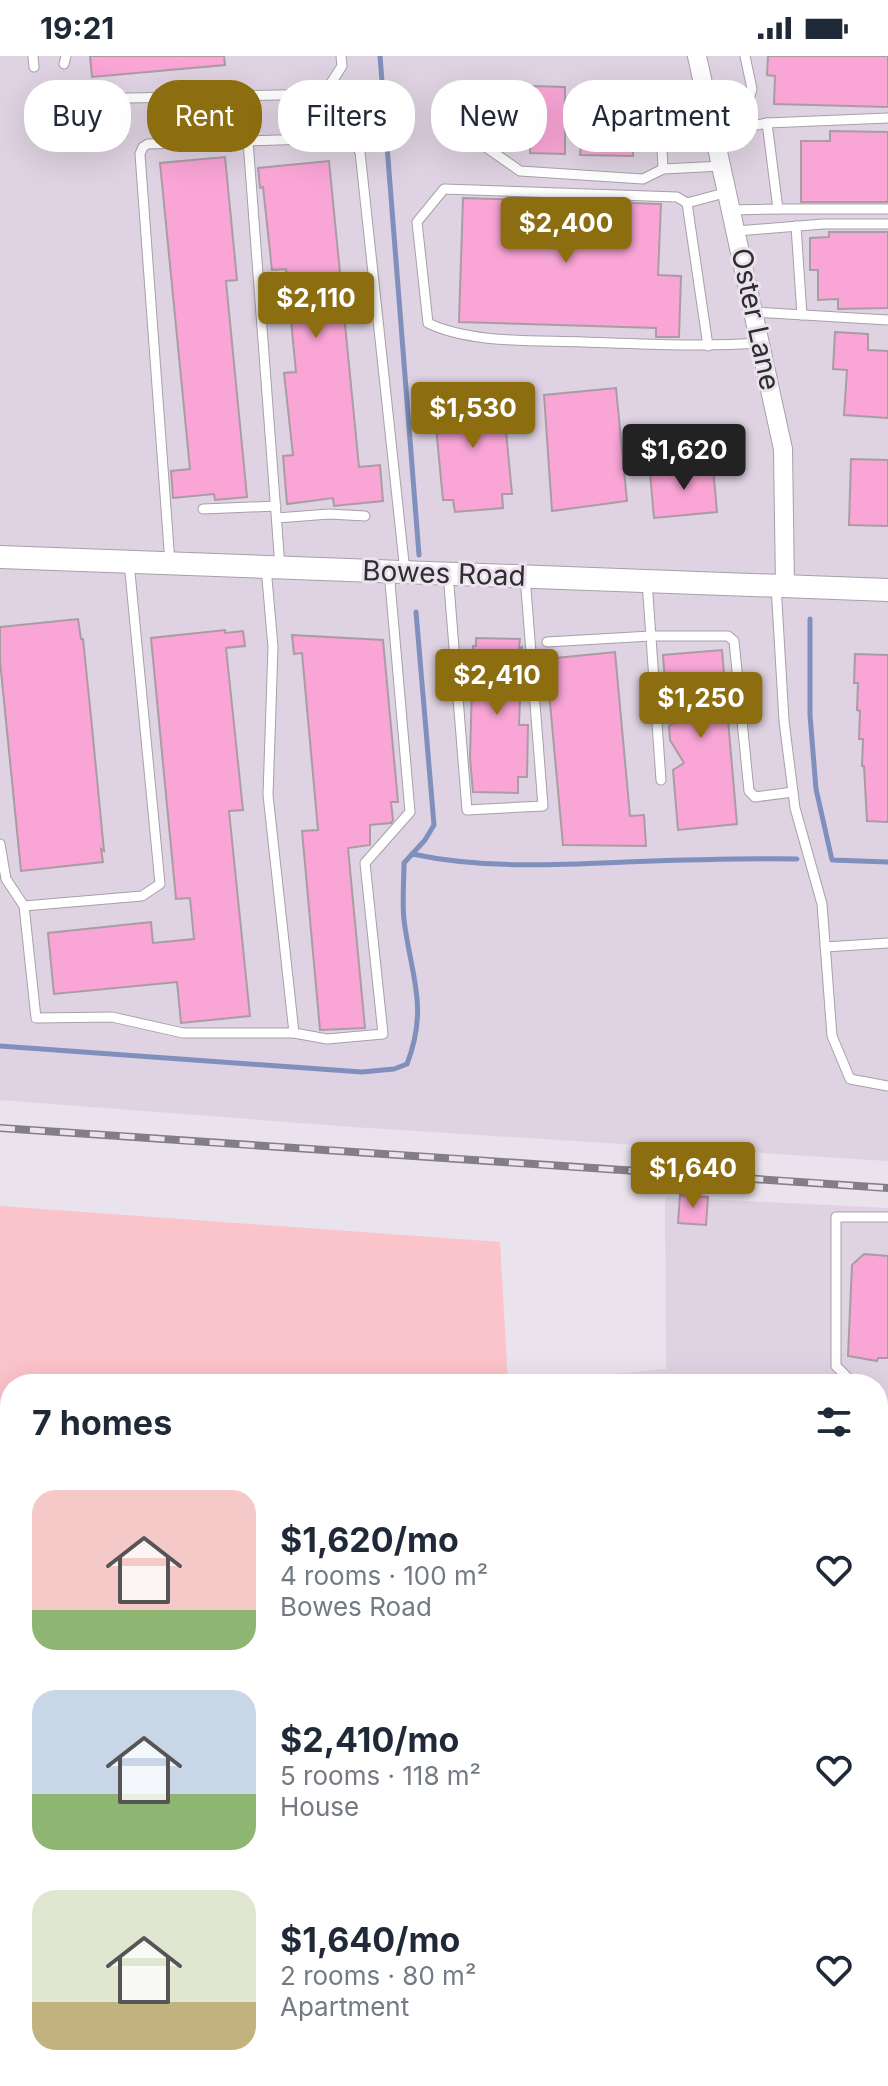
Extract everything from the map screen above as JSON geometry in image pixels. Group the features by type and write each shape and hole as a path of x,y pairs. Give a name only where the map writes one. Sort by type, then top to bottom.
{"street":[{"name":"Oster Lane","path":"697,56 703,80"},
{"name":"Oster Lane","path":"719,152 783,449 780,585"},
{"name":"Bowes Road","path":"0,557 888,590"}],"lane":[{"path":"131,98 324,94 342,66 341,56"},
{"path":"745,56 750,80"},
{"path":"758,125 888,118"},
{"path":"767,123 778,209"},
{"path":"0,844 6,879 24,906 36,1018 112,1017 183,1033 294,1033 327,1039 383,1034 365,863 410,812 397,572 360,152 353,142 342,138 262,141"},
{"path":"147,145 140,154 170,563"},
{"path":"249,152 277,518 273,567 268,795 294,1033"},
{"path":"493,152 520,171 643,179 663,169 722,166"},
{"path":"662,152 663,169"},
{"path":"761,343 708,346 510,339 446,332 428,323 417,222 444,189 677,197 687,203 730,201 778,209 888,209"},
{"path":"687,203 708,346"},
{"path":"737,231 888,224"},
{"path":"796,226 802,315"},
{"path":"754,312 888,320"},
{"path":"203,509 276,506"},
{"path":"277,518 329,514 365,516"},
{"path":"24,906 142,896 160,884 129,562"},
{"path":"448,573 467,810 543,806 525,576"},
{"path":"647,581 661,780"},
{"path":"780,585 784,721 793,792 822,904 832,1036 850,1079 888,1086"},
{"path":"547,642 722,634 734,641 749,791 755,797 793,792"},
{"path":"825,947 888,943"},
{"path":"844,1374 836,1366 836,1217 888,1217"}],"shaded area":[{"path":"0,56 888,56 888,1161 353,1127 0,1100"},
{"path":"665,1197 888,1208 888,1374 613,1374 666,1369"},
{"path":"0,1206 500,1242 507,1374 0,1374"}],"building":[{"path":"90,56 224,56 225,65 92,77"},
{"path":"768,56 888,56 888,107 774,104 775,76 767,75"},
{"path":"547,86 563,87 565,154 530,153 547,152"},
{"path":"830,131 888,132 888,202 801,202 801,141 830,141"},
{"path":"580,152 633,152 633,156 580,155"},
{"path":"225,157 237,280 226,281 247,497 215,500 214,494 173,498 171,471 190,469 160,163"},
{"path":"329,161 359,467 380,465 383,501 334,506 333,498 287,504 283,456 293,455 284,373 296,372 286,269 272,270 258,168"},
{"path":"463,198 661,204 658,275 681,276 679,337 656,337 656,328 459,322"},
{"path":"829,232 888,232 888,308 838,309 838,299 818,300 818,270 810,270 810,238 829,237"},
{"path":"835,332 868,334 868,350 888,351 888,418 844,415 847,370 833,369"},
{"path":"616,388 627,501 552,511 544,395"},
{"path":"502,390 512,494 502,494 503,508 455,512 453,500 443,500 433,396"},
{"path":"851,459 888,460 888,526 849,525"},
{"path":"713,467 717,512 654,518 650,473"},
{"path":"78,619 83,639 103,862 21,871 0,661 0,627"},
{"path":"225,630 225,633 243,631 245,646 226,648 243,810 229,811 250,1016 181,1023 177,982 54,994 48,933 151,922 153,943 194,939 190,898 176,899 151,638"},
{"path":"292,635 383,640 398,802 391,802 391,823 370,825 370,845 348,848 365,1028 320,1030 302,831 318,830 302,653 294,654"},
{"path":"476,638 520,639 519,725 528,725 527,777 518,777 518,793 473,792 470,758 473,646 476,646"},
{"path":"722,650 737,824 678,830 673,770 684,763 670,740 669,726 680,719 666,697 663,655"},
{"path":"615,652 630,816 644,815 646,846 563,845 546,659"},
{"path":"855,654 888,655 888,822 867,821 863,739 859,739 860,711 857,710 858,683 854,683"},
{"path":"680,1195 708,1197 706,1225 678,1223"},
{"path":"864,1254 888,1256 888,1358 878,1358 877,1361 848,1356 852,1265"}],"waterway":[{"path":"380,56 419,555"},
{"path":"0,1046 362,1072 394,1069 407,1064 418,1008 404,920 404,863 434,825 416,612"},
{"path":"810,619 810,715 816,789 832,860 888,862"},
{"path":"412,854 465,862 519,865 797,859"}],"railway":[{"path":"0,1128 888,1188"}]}
